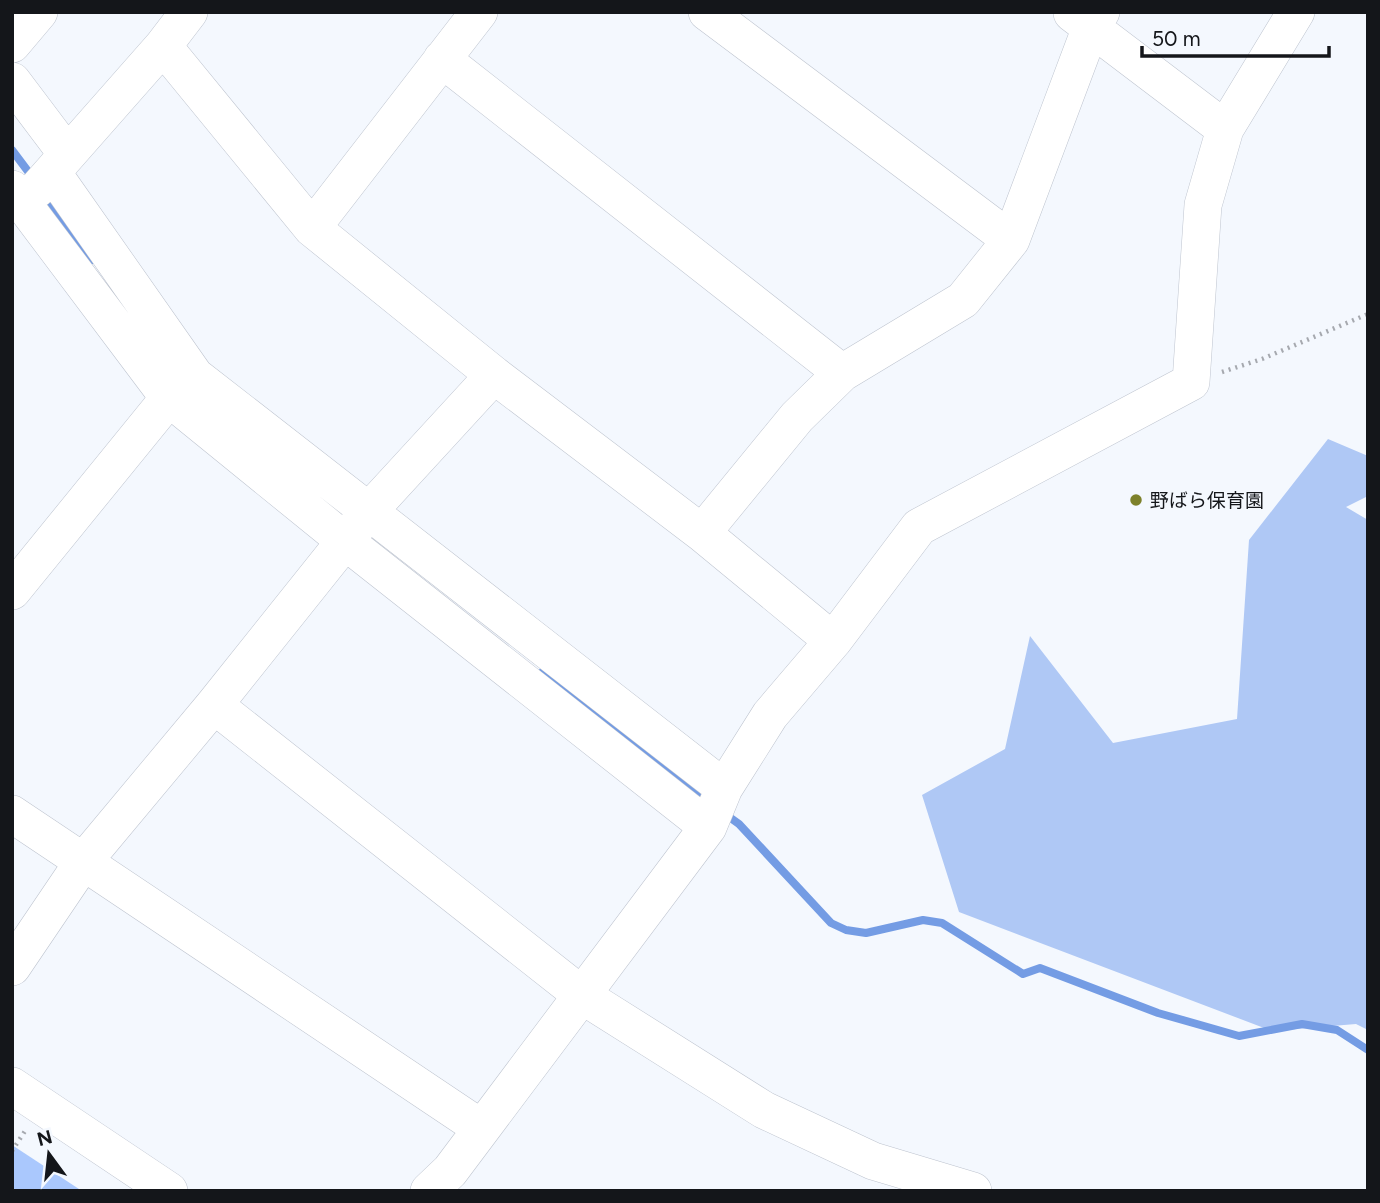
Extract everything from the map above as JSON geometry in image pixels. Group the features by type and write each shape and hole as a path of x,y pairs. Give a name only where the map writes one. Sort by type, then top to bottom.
{"street":[{"path":"12,44 39,12"},
{"path":"189,12 163,46 60,163 16,204 169,398 345,541 708,827"},
{"path":"312,228 479,12"},
{"path":"708,12 1011,240"},
{"path":"429,1191 450,1171 708,827 724,788 770,715 833,641 919,527 1191,382 1203,205 1224,129 1296,12"},
{"path":"702,533 797,417 842,373 963,300 1011,240 1088,17 1224,129"},
{"path":"163,46 312,228 494,375 702,533 833,641"},
{"path":"442,59 842,373"},
{"path":"12,81 60,163 195,376 724,788"},
{"path":"12,967 83,862 214,705 369,511 494,375"},
{"path":"12,591 169,398"},
{"path":"214,705 583,996 869,1176 973,1191"},
{"path":"12,814 481,1128"},
{"path":"12,1086 169,1191"},
{"path":"18,1130 129,1191"}],"path":[{"path":"1191,382 1262,359 1368,314"}],"shaded area":[{"path":"1328,439 1368,456 1368,496 1346,507 1368,520 1368,1030 1356,1024 1272,1031 959,912 922,795 1005,749 1030,636 1113,743 1237,719 1249,540"},
{"path":"12,1145 82,1191 12,1191"}],"waterway":[{"path":"12,150 33,178"},
{"path":"44,194 92,260"},
{"path":"543,671 709,802"},
{"path":"725,814 739,824 831,923 846,930 866,933 923,920 942,923 1023,974 1040,968 1158,1013 1239,1036 1302,1024 1337,1030 1368,1050"}],"place":[{"name":"野ばら保育園","path":"1136,500"}]}
